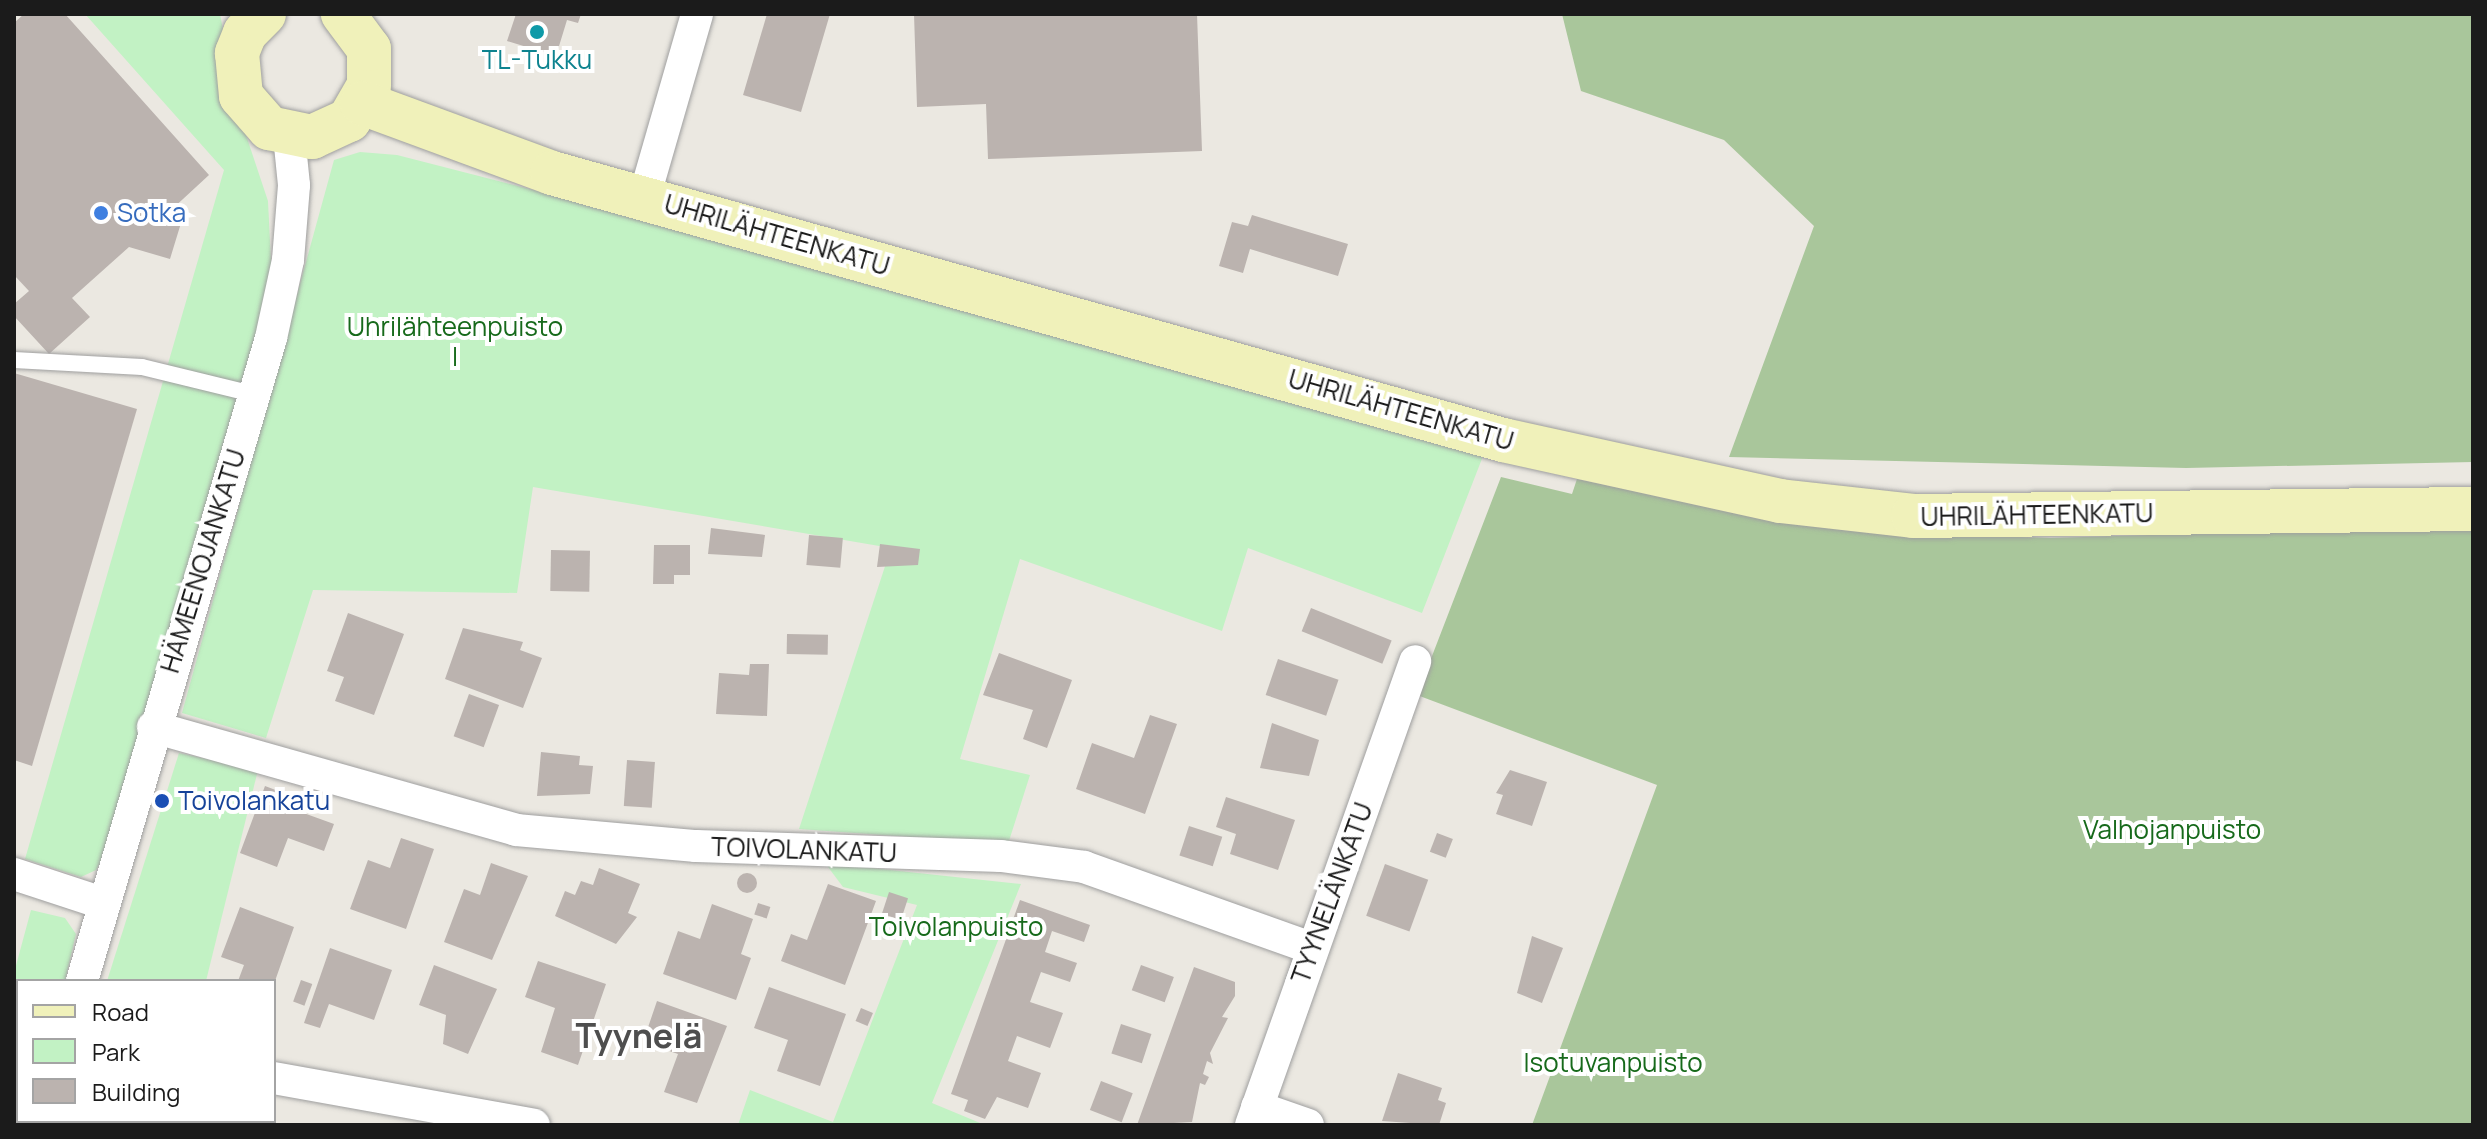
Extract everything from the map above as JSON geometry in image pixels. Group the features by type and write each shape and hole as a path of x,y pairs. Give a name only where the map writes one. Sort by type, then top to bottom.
{"street":[{"path":"644,198 697,14"},
{"path":"261,15 237,53 241,96 252,114 289,136 331,131 362,103 372,68 357,20"},
{"name":"UHRILÄHTEENKATU","path":"362,103 552,173 1503,440 1780,501 1913,516 2473,509"},
{"name":"HÄMEENOJANKATU","path":"83,979 153,727 253,394 288,260 294,185 289,136"},
{"name":"TYYNELÄNKATU","path":"1254,1116 1415,661"},
{"name":"TOIVOLANKATU","path":"153,727 516,830 696,846 1001,856 1084,867 1311,948"},
{"path":"14,874 102,903"},
{"path":"276,1078 534,1125"},
{"path":"1254,1116 1308,1125"}],"lane":[{"path":"14,360 142,367 253,394"}],"green space":[{"path":"85,14 220,14 239,114 268,201 272,282 105,854 96,870 81,877 25,859 224,170"},
{"path":"1562,14 2473,14 2473,462 2186,468 1729,457 1814,226 1724,140 1581,91"},
{"name":"Uhrilähteenpuisto I","path":"360,152 397,155 706,234 1485,451 1422,613 1248,548 1222,631 1020,559 960,759 1030,775 1008,844 799,829 891,548 533,487 517,593 313,590 266,738 182,713 334,160"},
{"name":"Valhojanpuisto","path":"1501,477 1572,494 1577,479 1713,507 1904,533 2051,538 2473,525 2473,1125 1532,1125 1657,785 1417,695"},
{"path":"179,753 258,770 206,979 108,979"},
{"name":"Toivolanpuisto","path":"825,863 1021,884 932,1103 985,1125 738,1125 750,1090 833,1122 917,905 843,887"},
{"path":"31,910 65,918 76,934 65,979 16,979 16,1123 20,1123 14,1125 14,973"}],"building":[{"path":"24,14 65,14 209,175 170,211 181,223 170,259 129,247 72,298 90,317 49,354 14,316 14,304 29,291 14,275 14,23"},
{"name":"TL-Tukku","path":"516,14 581,14 578,23 567,20 556,56 507,41"},
{"path":"767,14 830,14 801,112 743,95"},
{"path":"914,14 1197,14 1202,151 988,159 986,104 917,107"},
{"path":"1252,215 1348,244 1338,276 1250,249 1243,273 1219,266 1232,222 1248,226"},
{"path":"14,373 137,409 32,766 14,760"},
{"path":"711,528 765,535 762,557 708,554"},
{"path":"809,535 843,538 840,568 806,565"},
{"path":"880,544 920,549 918,565 877,567"},
{"path":"654,545 690,545 690,575 674,575 674,584 653,584"},
{"path":"551,550 590,551 589,592 550,591"},
{"path":"1311,608 1392,641 1382,664 1302,631"},
{"path":"348,613 404,634 374,715 335,701 344,677 327,671"},
{"path":"463,628 523,642 520,650 542,658 523,708 445,679"},
{"path":"787,634 828,635 828,655 787,654"},
{"path":"999,653 1072,680 1047,748 1023,739 1033,710 983,695"},
{"path":"1278,659 1339,680 1326,716 1266,695"},
{"path":"750,664 769,664 767,716 716,714 719,673 749,675"},
{"path":"469,694 499,705 484,747 454,736"},
{"path":"1150,715 1177,724 1145,814 1076,789 1092,743 1134,758"},
{"path":"1272,723 1319,740 1309,776 1260,768"},
{"path":"541,752 580,756 579,765 593,766 590,794 537,796"},
{"path":"627,760 655,762 652,808 624,806"},
{"path":"1510,770 1547,782 1532,826 1496,814 1503,795 1496,793"},
{"path":"265,786 302,800 298,811 334,824 324,851 288,838 277,867 240,853"},
{"path":"1226,797 1295,820 1278,870 1230,854 1236,834 1216,827"},
{"path":"1189,826 1222,837 1213,866 1179,855"},
{"path":"1437,833 1453,839 1446,858 1430,852"},
{"path":"401,838 434,849 406,929 350,909 368,860 390,868"},
{"path":"491,863 528,876 492,960 444,942 464,889 480,895"},
{"path":"1385,864 1428,880 1409,931 1366,916"},
{"path":"599,868 640,884 628,913 637,917 616,944 555,916 565,891 575,895 581,881 593,885"},
{"path":"747,873 754,876 757,883 754,890 747,893 740,890 737,883 740,876"},
{"path":"828,884 876,901 845,985 781,961 791,934 807,940"},
{"path":"889,892 908,898 901,920 882,914"},
{"path":"1020,900 1090,925 1084,942 1052,931 1045,952 1077,963 1070,982 1041,972 1030,1002 1063,1013 1050,1048 1017,1036 1008,1061 1041,1073 1028,1108 997,1097 985,1119 964,1111 968,1100 951,1094"},
{"path":"758,903 770,907 767,918 754,914"},
{"path":"712,904 753,919 741,954 751,958 736,1000 663,974 678,931 700,939"},
{"path":"240,907 294,927 276,979 239,979 244,965 221,957"},
{"path":"1532,936 1563,948 1542,1003 1517,993"},
{"path":"330,948 392,970 374,1020 329,1004 320,1028 304,1023"},
{"path":"538,961 606,984 578,1065 541,1052 555,1008 525,997"},
{"path":"434,965 497,989 468,1054 443,1044 446,1015 419,1005"},
{"path":"1141,965 1174,977 1165,1002 1132,990"},
{"path":"1194,967 1235,982 1235,996 1222,1017 1228,1018 1210,1053 1213,1064 1207,1061 1203,1074 1209,1077 1205,1085 1200,1083 1192,1122 1137,1125"},
{"path":"301,980 312,984 304,1006 293,1002"},
{"path":"769,987 846,1014 820,1086 777,1071 788,1040 754,1028"},
{"path":"657,1001 727,1026 697,1103 664,1092 678,1054 643,1042"},
{"path":"861,1008 873,1013 867,1026 856,1021"},
{"path":"1121,1024 1151,1034 1142,1063 1111,1053"},
{"path":"1398,1073 1442,1088 1438,1100 1446,1103 1439,1125 1382,1121"},
{"path":"1101,1081 1133,1093 1122,1122 1090,1110"},
{"path":"196,1123 266,1124 195,1125"}],"place":[{"name":"TL-Tukku","path":"537,32"},
{"name":"Sotka","path":"101,213"},
{"name":"Toivolankatu","path":"162,801"}],"district":[{"name":"Tyynelä","path":"639,1036"}],"park label":[{"name":"Isotuvanpuisto","path":"1613,1063"}]}
